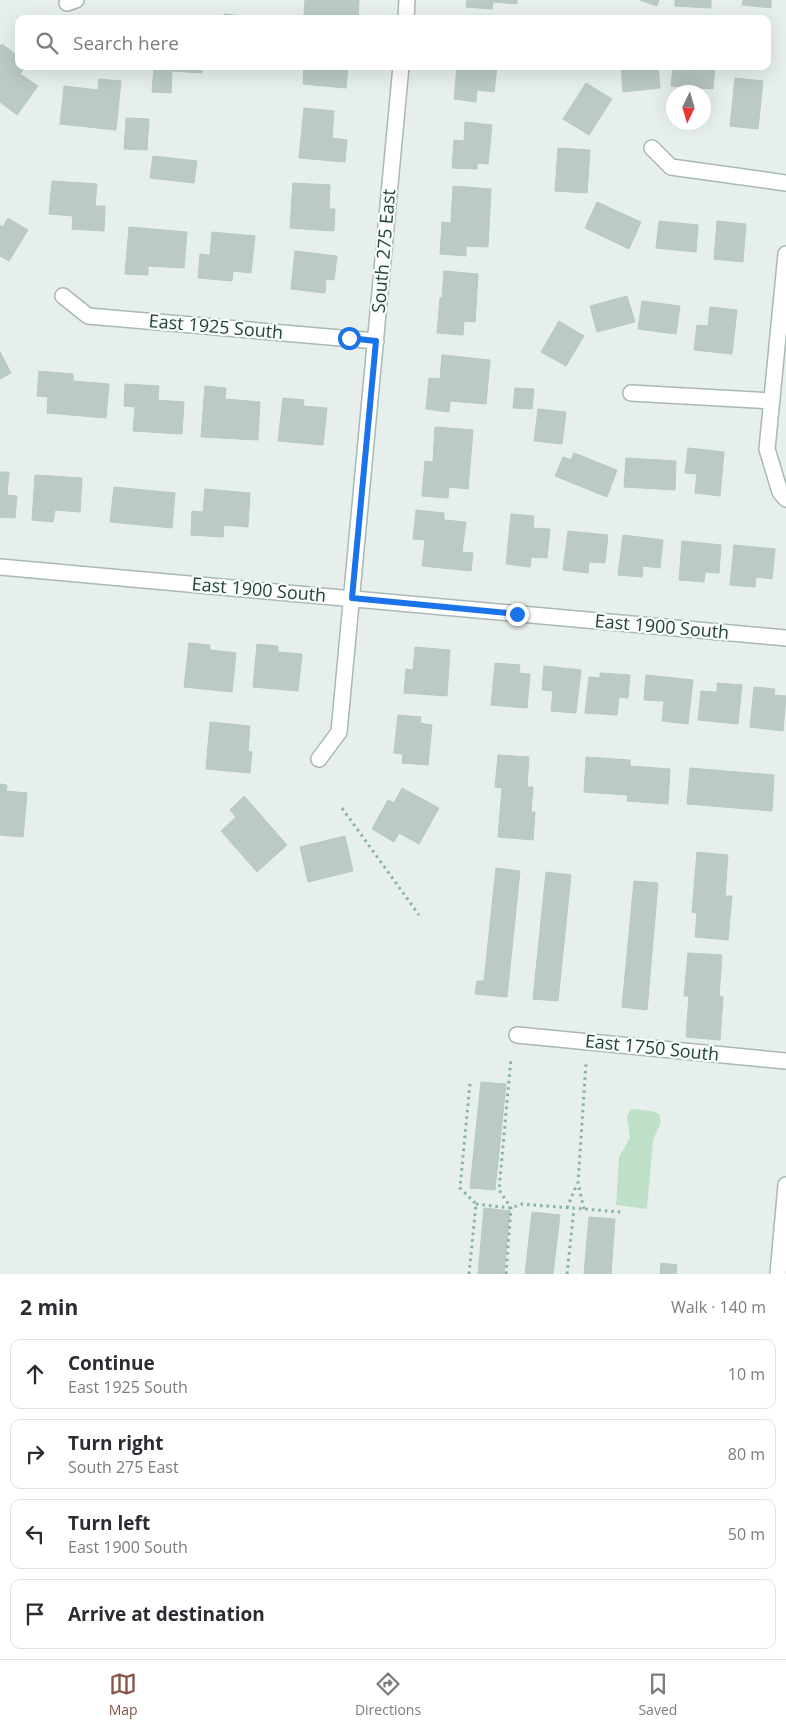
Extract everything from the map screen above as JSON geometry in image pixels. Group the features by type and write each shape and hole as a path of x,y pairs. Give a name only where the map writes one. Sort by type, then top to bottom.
{"street":[{"path":"406,15 408,0"},
{"name":"South 275 East","path":"319,759 339,732 401,70"},
{"path":"652,148 671,167 786,183"},
{"path":"786,254 768,449 780,492 786,499"},
{"name":"East 1925 South","path":"63,296 88,316 376,341"},
{"path":"631,393 772,401"},
{"name":"East 1900 South","path":"0,567 786,638"},
{"name":"East 1750 South","path":"517,1035 786,1061"},
{"path":"778,1274 786,1185"}],"path":[{"path":"342,808 419,915"},
{"path":"506,1274 511,1208 499,1190 511,1058"},
{"path":"584,1209 578,1183 586,1064"},
{"path":"470,1083 460,1188 476,1204 511,1208 522,1204 621,1212"},
{"path":"567,1208 578,1183"},
{"path":"470,1274 476,1204"},
{"path":"567,1274 574,1209"}],"green space":[{"path":"631,1109 652,1111 659,1114 661,1122 653,1140 647,1209 616,1205 619,1157 630,1138 627,1117"}],"building":[{"path":"305,0 359,0 358,15 304,15"},
{"path":"467,0 517,0 517,4 493,2 492,9 466,7"},
{"path":"640,0 659,0 657,6"},
{"path":"675,0 711,0 711,8 675,6"},
{"path":"743,0 771,0 771,8 742,5"},
{"path":"2,44 15,54 15,70 23,70 20,74 38,86 17,115 0,102 0,46"},
{"path":"154,70 202,70 202,73 172,71 171,93 152,92"},
{"path":"304,70 348,70 346,88 303,84"},
{"path":"457,70 497,70 494,92 477,90 476,102 454,99"},
{"path":"621,70 658,70 660,88 623,92"},
{"path":"673,70 715,70 713,89 711,89 711,85 671,85"},
{"path":"735,78 763,81 758,129 730,126"},
{"path":"99,79 121,81 116,130 60,124 64,86 98,90"},
{"path":"586,83 612,99 589,135 563,119"},
{"path":"304,108 334,111 332,138 347,140 345,162 299,158"},
{"path":"126,118 149,119 147,150 124,149"},
{"path":"465,122 492,125 488,164 477,163 477,169 452,168 454,140 464,141"},
{"path":"558,148 590,150 587,193 555,191"},
{"path":"153,156 197,161 194,183 150,178"},
{"path":"52,181 97,184 95,206 105,206 104,231 72,229 73,216 49,214"},
{"path":"293,183 330,185 329,209 335,209 334,231 290,228"},
{"path":"453,186 491,189 488,247 466,246 466,256 440,254 442,222 451,223"},
{"path":"597,202 641,222 629,249 585,228"},
{"path":"8,218 28,230 9,261 0,256 0,225 3,227"},
{"path":"659,221 698,225 696,252 656,248"},
{"path":"717,221 746,224 743,262 714,259"},
{"path":"129,227 187,232 184,268 148,266 148,275 125,274"},
{"path":"212,232 255,236 251,273 233,271 232,281 198,278 200,254 210,255"},
{"path":"295,251 337,256 334,280 326,279 325,293 291,289"},
{"path":"444,271 478,274 475,322 464,321 463,335 437,333"},
{"path":"627,296 635,322 597,332 590,306"},
{"path":"642,301 680,306 676,334 638,329"},
{"path":"710,307 737,310 732,354 694,350 697,325 708,326"},
{"path":"559,321 584,336 566,366 541,352"},
{"path":"0,352 11,373 0,379"},
{"path":"442,355 490,360 486,404 450,401 449,412 426,409 429,378 440,379"},
{"path":"39,371 73,374 73,381 109,384 106,418 47,413 48,397 37,396"},
{"path":"125,384 159,386 158,400 184,402 182,434 133,431 135,407 124,406"},
{"path":"205,386 226,388 225,399 260,402 258,440 201,437"},
{"path":"515,388 534,389 532,409 513,408"},
{"path":"283,398 304,400 303,406 327,408 323,445 278,441"},
{"path":"538,409 566,412 562,444 534,441"},
{"path":"435,427 473,430 468,489 449,487 448,498 422,496 425,461 433,462"},
{"path":"688,448 724,452 720,496 695,493 697,474 685,473"},
{"path":"574,453 617,470 607,497 555,476 563,457 571,460"},
{"path":"626,458 676,461 675,490 624,487"},
{"path":"0,472 9,472 7,495 17,496 15,518 0,517"},
{"path":"35,475 82,478 80,512 55,510 53,522 32,520"},
{"path":"114,487 175,493 172,528 110,522"},
{"path":"205,489 250,493 248,527 224,525 223,537 191,535 192,511 203,512"},
{"path":"416,510 444,513 444,520 466,522 462,552 473,553 471,571 422,566 425,540 413,539"},
{"path":"511,514 534,516 533,528 550,529 547,558 531,557 530,567 506,564"},
{"path":"568,531 608,535 605,563 589,562 588,573 563,570"},
{"path":"623,535 663,540 660,568 643,566 642,577 618,575"},
{"path":"682,541 721,545 719,573 705,572 704,582 679,580"},
{"path":"734,545 775,549 772,579 756,577 755,587 730,585"},
{"path":"189,643 210,645 210,650 236,653 232,692 184,687"},
{"path":"257,644 278,646 278,652 302,654 298,691 253,687"},
{"path":"415,647 450,650 447,696 404,693 406,669 413,670"},
{"path":"495,663 520,665 519,673 530,674 527,708 491,705"},
{"path":"544,666 581,670 576,713 551,711 553,691 542,690"},
{"path":"600,673 630,675 628,698 619,697 617,715 585,713 589,677 600,678"},
{"path":"646,675 693,680 688,724 662,721 664,701 644,700"},
{"path":"717,683 742,685 738,724 698,720 701,691 717,692"},
{"path":"754,687 775,689 774,695 786,696 783,731 750,727"},
{"path":"398,715 421,717 420,723 432,725 428,765 402,763 403,754 394,753"},
{"path":"210,722 250,726 248,751 252,752 250,773 206,769"},
{"path":"498,755 529,757 527,787 533,787 531,812 535,812 533,840 498,837 502,788 495,787"},
{"path":"586,757 630,760 630,766 670,769 668,804 627,801 628,795 584,792"},
{"path":"690,768 774,775 772,811 687,804"},
{"path":"0,784 7,785 6,791 27,793 23,837 0,835"},
{"path":"402,788 439,808 419,844 399,833 394,842 372,829 388,800 394,803"},
{"path":"244,796 287,845 257,872 221,831 236,817 230,810"},
{"path":"345,836 353,871 308,882 300,847"},
{"path":"697,852 728,855 725,896 732,896 728,940 695,937 697,913 692,912"},
{"path":"496,868 520,871 507,997 475,994 477,981 484,981"},
{"path":"546,872 571,875 558,1001 533,999"},
{"path":"634,881 658,883 647,1010 622,1007"},
{"path":"688,953 722,955 719,996 723,997 720,1040 686,1037 689,996 684,996"},
{"path":"481,1082 506,1084 495,1190 470,1188"},
{"path":"484,1208 510,1211 504,1274 478,1274"},
{"path":"532,1212 560,1215 553,1274 525,1274"},
{"path":"589,1217 615,1219 611,1274 584,1274"},
{"path":"661,1263 677,1265 676,1274 660,1274"}],"route":[{"path":"349,338 376,341 352,598 517,614"}]}
